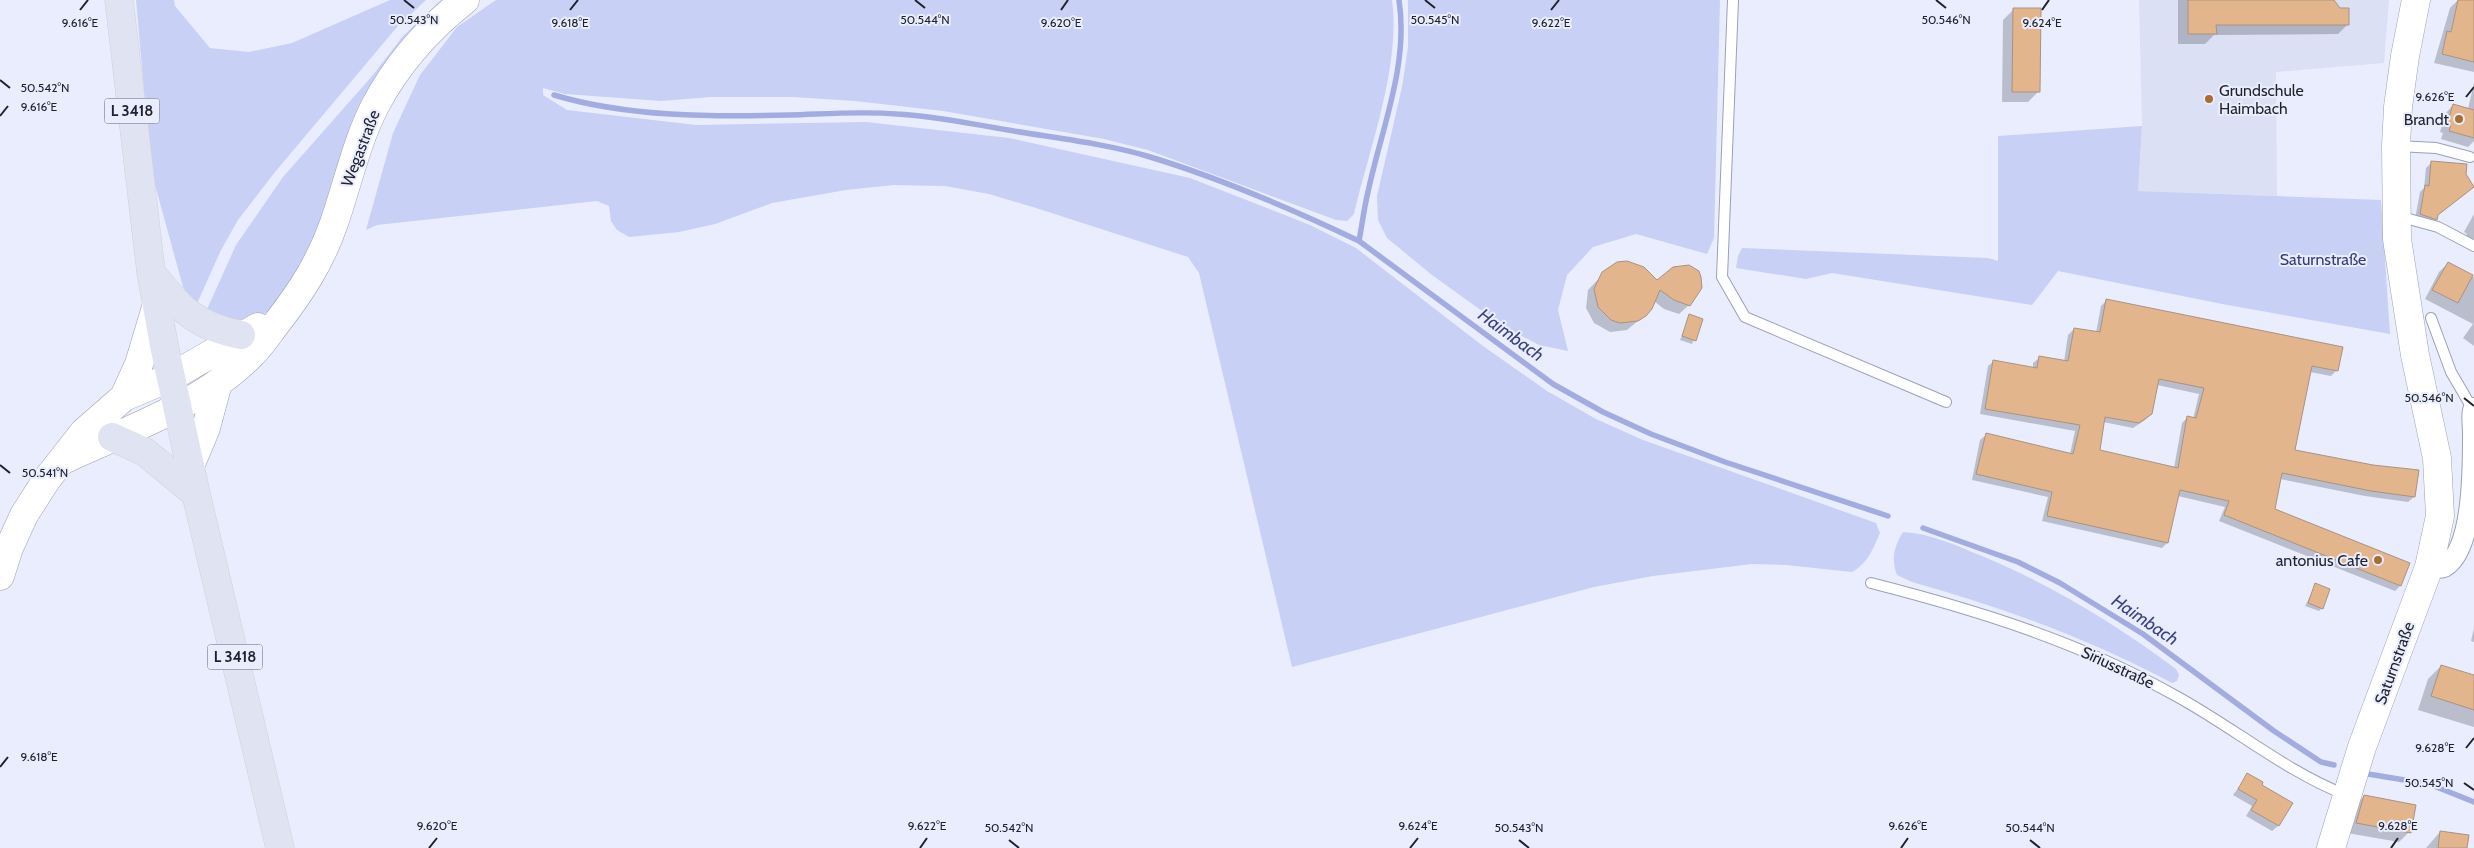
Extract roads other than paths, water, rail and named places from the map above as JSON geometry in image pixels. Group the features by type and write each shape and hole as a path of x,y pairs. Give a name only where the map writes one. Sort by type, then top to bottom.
{"main road":[{"name":"L 3418","path":"119,0 151,272 157,304 196,494 280,848"},
{"name":"Wegastraße","path":"63,460 177,406 218,383 254,353 300,295 320,260 334,223 359,143 386,86 425,35 465,0"},
{"name":"Saturnstraße","path":"2331,848 2346,795 2429,567 2440,516 2437,458 2404,291 2397,216 2396,146 2398,107 2416,0"},
{"path":"151,272 172,300 198,321 220,331 242,336"},
{"path":"0,576 9,548 24,515 41,487 84,432 124,397 139,364 157,304"},
{"name":"Wegastraße","path":"124,397 171,377 284,314"},
{"path":"190,466 206,428 218,383"},
{"path":"112,437 145,452 196,494"}],"street":[{"path":"2429,567 2443,568 2461,553 2468,532 2473,512 2473,408"}],"lane":[{"path":"1732,0 1722,277 1745,317 1946,402"},
{"path":"2396,146 2436,148 2470,158"},
{"path":"2397,216 2438,227 2474,246"},
{"path":"2431,318 2452,372 2473,408"},
{"name":"Siriusstraße","path":"1871,583 1952,603 2014,623 2128,670 2177,696 2316,781 2346,795"}],"waterway":[{"name":"Haimbach","path":"1399,0 1401,24 1397,73 1373,169 1359,241 1553,384 1603,412 1651,434 1725,462 1888,516"},
{"path":"554,95 611,108 670,114 730,116 870,113 911,115 953,120 1096,144 1130,151 1202,174 1308,217 1359,241"},
{"name":"Haimbach","path":"1923,528 2018,562 2060,583 2143,634 2274,731 2321,762 2334,765"},
{"name":"Haimbach","path":"2368,774 2429,784 2474,802"}],"place":[{"name":"Grundschule Haimbach","path":"2209,99"},
{"name":"Brandt","path":"2459,119"},
{"name":"antonius Cafe","path":"2378,560"}]}
